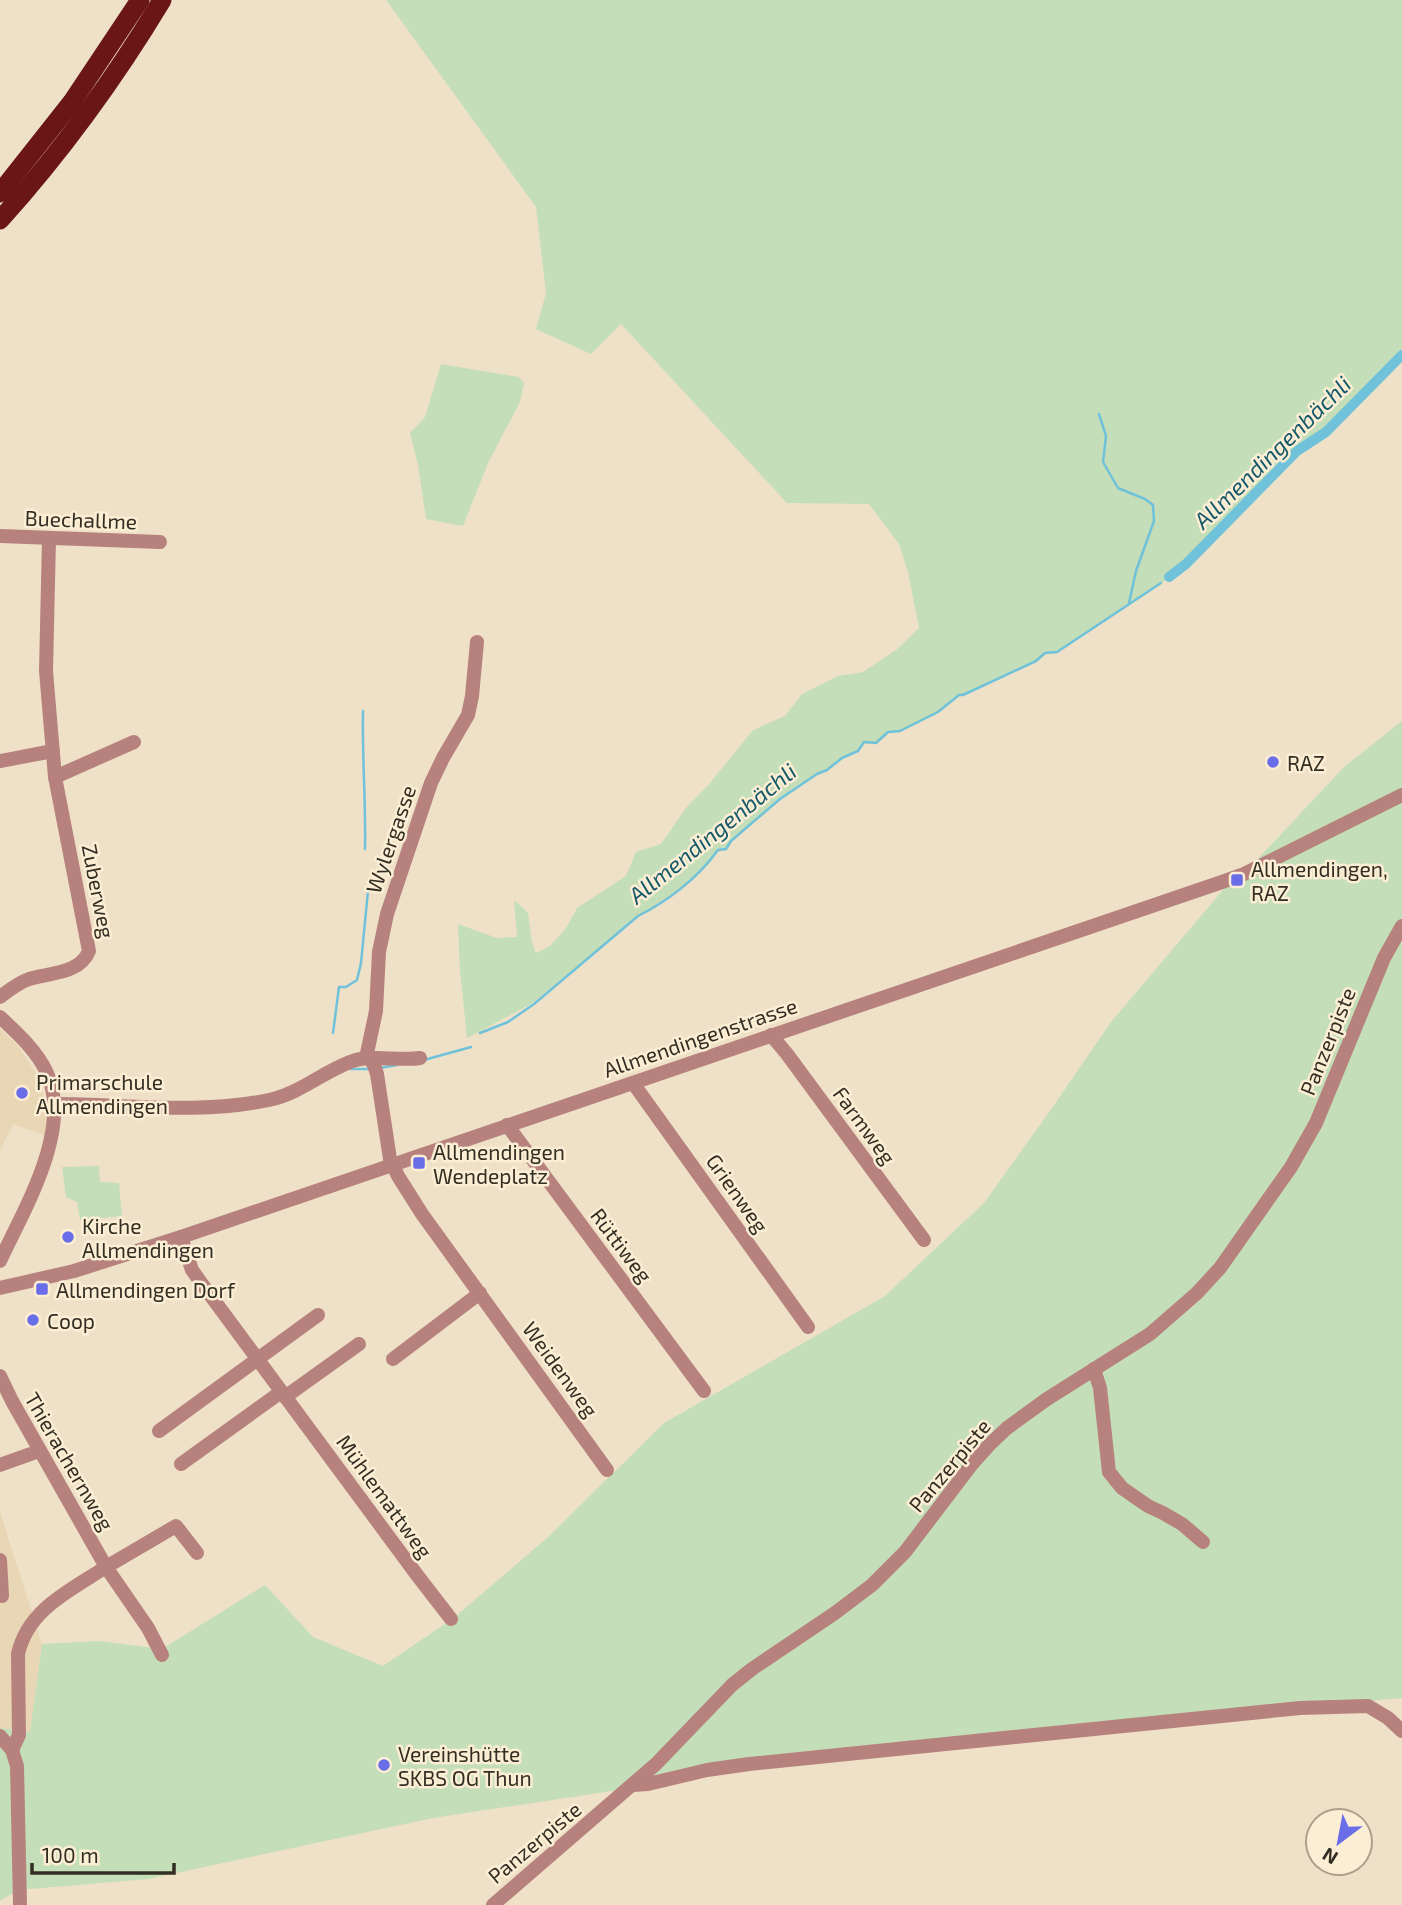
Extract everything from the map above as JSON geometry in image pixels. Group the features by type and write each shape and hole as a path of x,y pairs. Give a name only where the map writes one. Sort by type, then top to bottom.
{"highway":[{"path":"0,193 78,93 140,0"},
{"path":"0,220 81,121 162,0"}],"street":[{"name":"Buechallme","path":"0,536 160,542"},
{"name":"Zuberweg","path":"0,997 29,979 49,976 74,967 85,959 89,951 55,777 46,671 49,539"},
{"name":"Wylergasse","path":"393,1166 377,1074 368,1058 376,1011 379,952 387,914 431,783 468,715 477,642"},
{"path":"55,777 134,742"},
{"path":"0,761 53,751"},
{"name":"Allmendingenstrasse","path":"0,1288 74,1270 181,1237 1233,878 1402,795"},
{"name":"Panzerpiste","path":"493,1905 656,1764 732,1685 872,1585 905,1552 972,1464 1007,1428 1047,1399 1150,1334 1220,1268 1291,1167 1316,1123 1384,958 1402,926"},
{"path":"0,1017 40,1061 51,1083 54,1104 53,1130 46,1157 0,1261"},
{"name":"Farmweg","path":"771,1035 924,1240"},
{"path":"54,1104 190,1108 268,1100 298,1090 354,1060 420,1058"},
{"name":"Grienweg","path":"634,1083 808,1327"},
{"name":"Rüttiweg","path":"507,1125 704,1391"},
{"name":"Weidenweg","path":"393,1166 418,1208 607,1470"},
{"name":"Mühlemattweg","path":"181,1237 196,1277 451,1619"},
{"path":"393,1359 480,1293"},
{"path":"159,1431 318,1315"},
{"path":"181,1464 359,1344"},
{"path":"1094,1369 1100,1388 1110,1472 1122,1488 1182,1524 1203,1542"},
{"name":"Thierachernweg","path":"0,1376 39,1451 106,1567 148,1628 162,1655"},
{"path":"0,1465 39,1451"},
{"path":"12,1749 19,1735 18,1654 27,1629 47,1606 176,1526 197,1553"},
{"path":"0,1560 2,1596"},
{"path":"633,1785 749,1763 1300,1709 1368,1706 1388,1718 1402,1731"},
{"path":"0,1736 12,1749 18,1771 20,1905"}],"shaded area":[{"name":"Primarschule Allmendingen","path":"0,1029 18,1046 37,1075 47,1113 46,1136 13,1124 0,1151"},
{"path":"0,1512 42,1644 30,1732 0,1728"}],"green space":[{"path":"386,0 1402,0 1402,355 1326,432 1297,451 1186,564 1159,585 1057,652 1045,653 1036,661 959,695 938,712 900,731 888,732 876,743 864,742 858,751 842,758 780,799 731,841 726,849 718,850 682,888 638,916 531,1004 467,1038 458,924 497,938 517,937 514,900 528,913 536,953 550,946 566,928 577,908 626,876 636,852 661,844 686,808 753,730 785,716 802,694 838,676 863,672 896,650 919,628 908,572 899,544 869,504 787,503 621,324 591,354 536,329 546,293 536,207"},
{"path":"441,364 519,377 524,383 520,402 489,461 463,526 426,519 410,433 425,417"},
{"path":"1402,721 1402,1698 1015,1730 433,1818 148,1879 18,1890 0,1901 0,1728 30,1732 42,1644 99,1641 162,1649 265,1585 313,1637 383,1666 455,1617 547,1538 664,1423 885,1296 984,1203 1111,1022 1228,884 1253,864 1345,766"},
{"path":"99,1166 100,1182 119,1183 122,1216 80,1220 77,1202 66,1197 62,1167"}],"waterway":[{"name":"Allmendingenbächli","path":"1169,577 1186,564 1297,451 1326,432 1402,355"},
{"path":"1099,414 1106,436 1103,462 1118,488 1153,505 1154,521 1136,571 1129,603"},
{"name":"Allmendingenbächli","path":"480,1033 508,1022 534,1004 638,916 682,888 718,850 726,849 731,841 780,799 842,758 858,751 864,742 876,743 888,732 900,731 938,712 959,695 1036,661 1045,653 1057,652 1161,583"},
{"path":"363,711 365,849"},
{"path":"333,1033 339,987 346,987 357,980 368,891"},
{"name":"Allmendingenbächli","path":"424,1060 471,1047"},
{"name":"Allmendingenbächli","path":"380,1068 397,1065"},
{"path":"351,1069 369,1069"}],"place":[{"name":"RAZ","path":"1273,762"},
{"name":"Allmendingen, RAZ","path":"1237,880"},
{"name":"Primarschule Allmendingen","path":"22,1093"},
{"name":"Allmendingen Wendeplatz","path":"419,1163"},
{"name":"Kirche Allmendingen","path":"68,1237"},
{"name":"Allmendingen Dorf","path":"42,1289"},
{"name":"Coop","path":"33,1320"},
{"name":"Vereinshütte SKBS OG Thun","path":"384,1765"}]}
